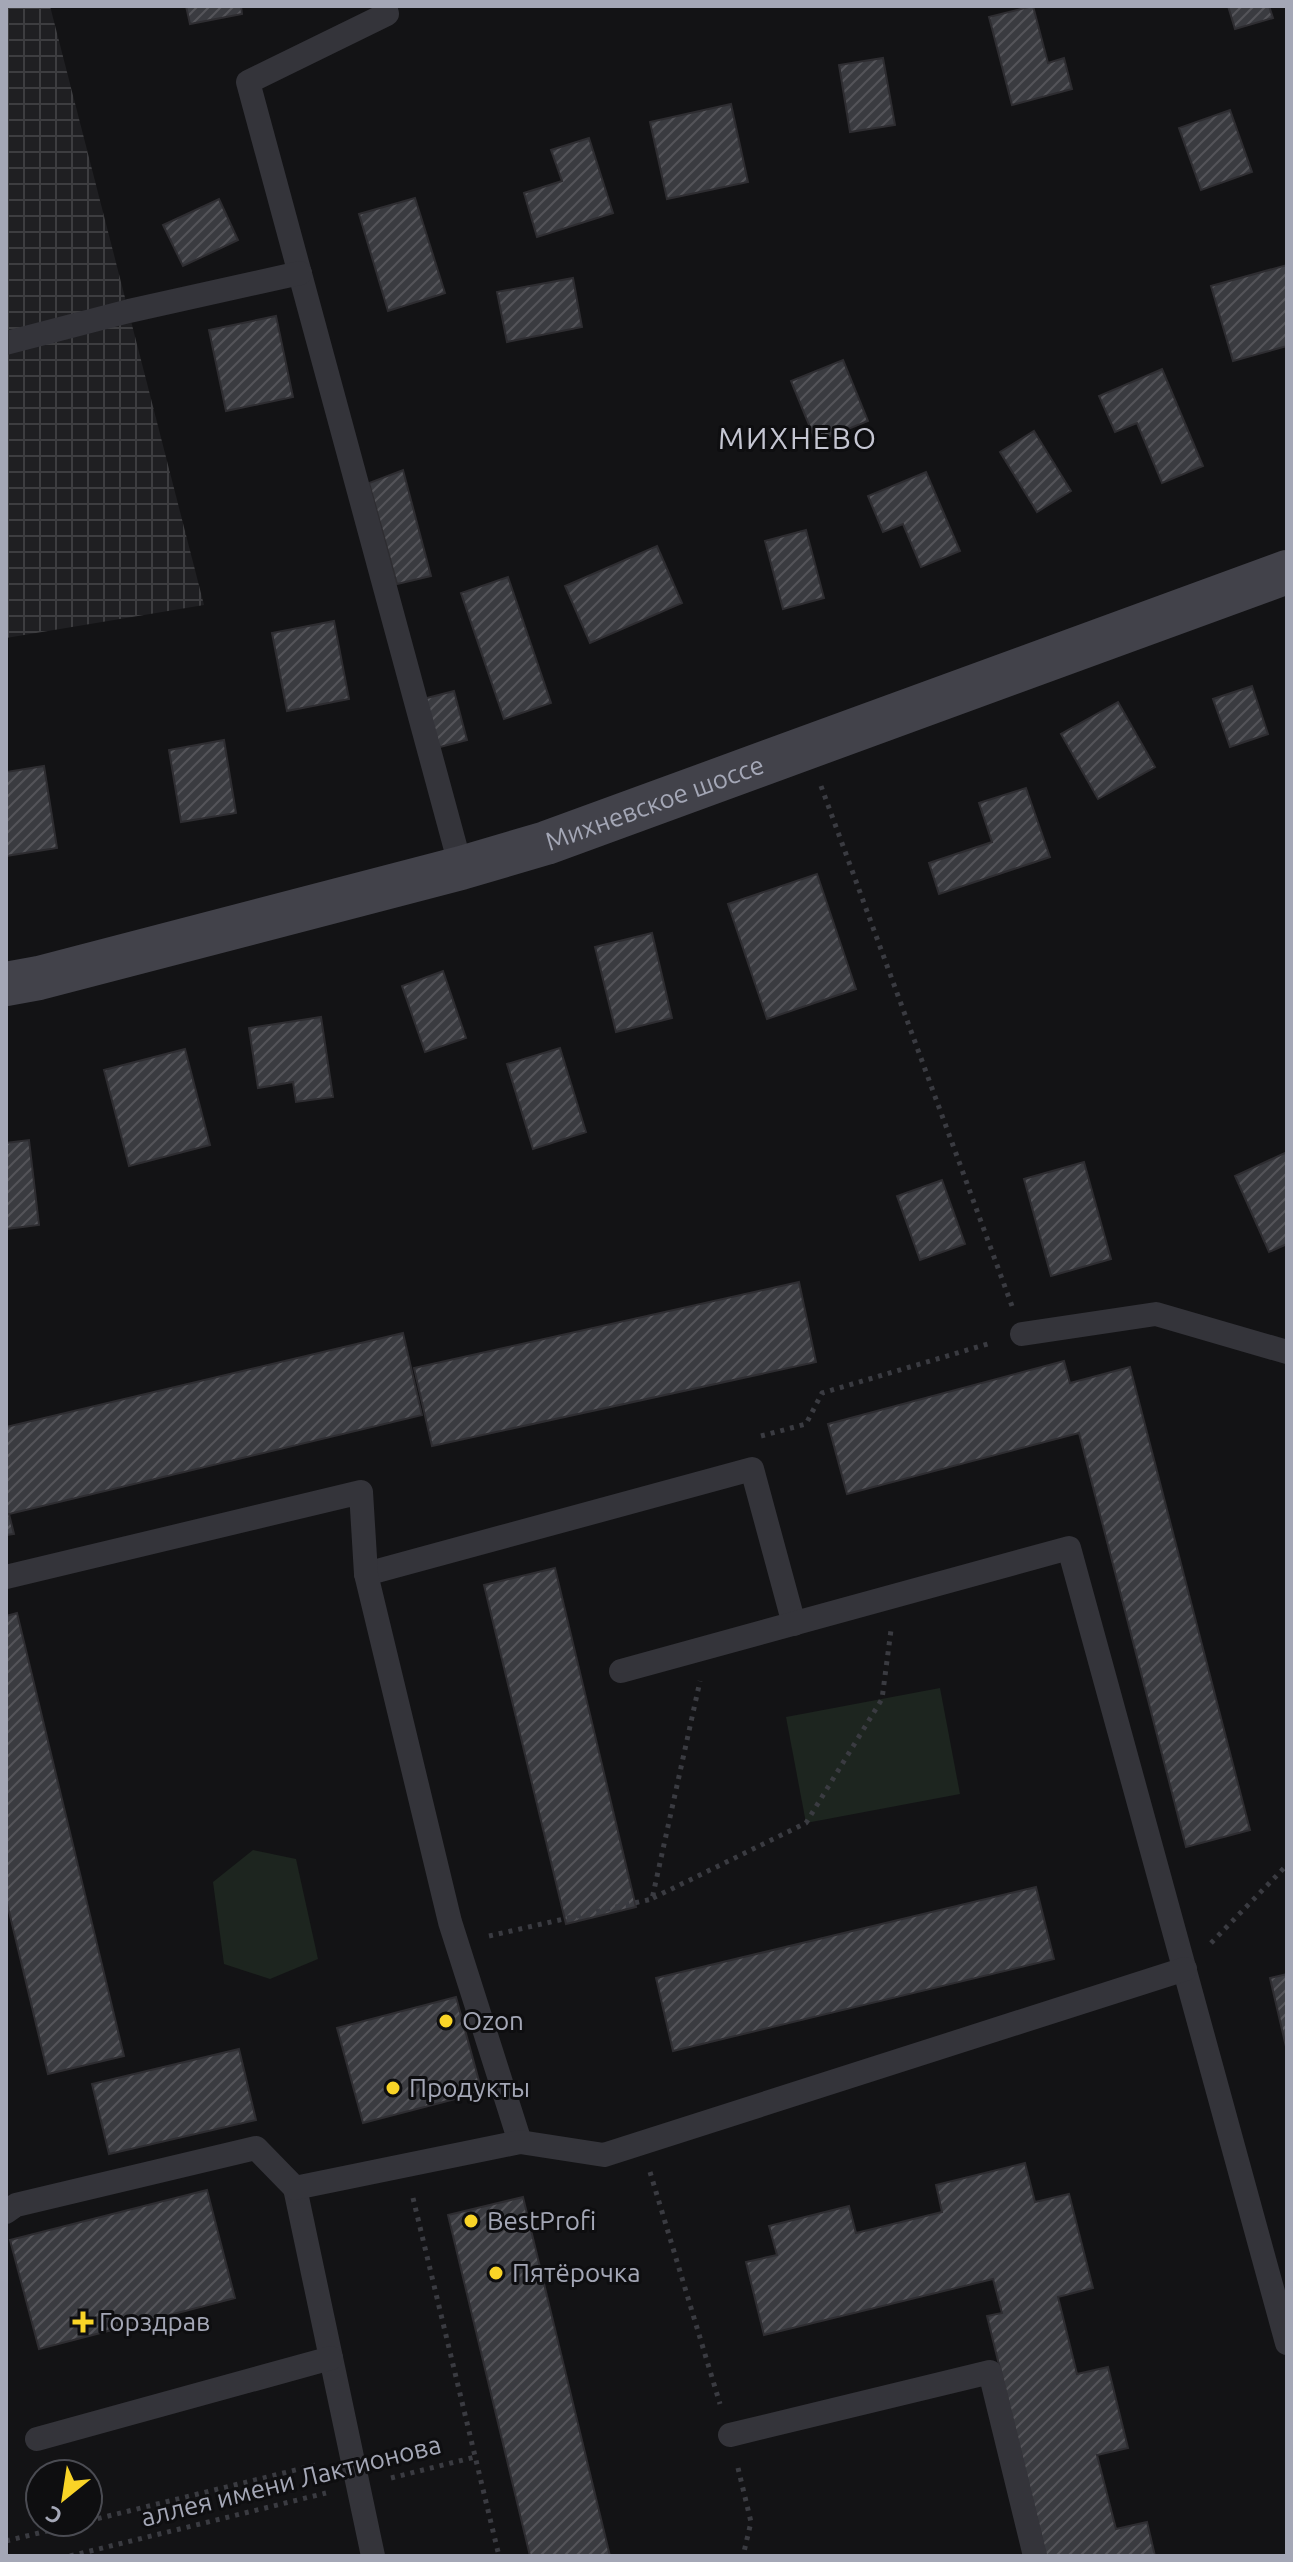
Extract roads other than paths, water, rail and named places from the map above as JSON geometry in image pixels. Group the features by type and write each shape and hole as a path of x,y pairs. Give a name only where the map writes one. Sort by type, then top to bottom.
{"street":[{"name":"Михневское шоссе","path":"6,984 461,868 546,843 1287,572"}],"lane":[{"path":"385,6 387,14 248,82 461,868"},
{"path":"6,343 129,311 300,273"},
{"path":"1022,1334 1156,1314 1287,1352"},
{"path":"366,1574 752,1469 794,1624"},
{"path":"6,1577 361,1492 366,1574 457,1943 520,2142"},
{"path":"621,1671 1069,1548 1287,2343"},
{"path":"295,2188 520,2142 604,2155 1185,1969"},
{"path":"6,2212 16,2205 256,2148 295,2188 373,2556"},
{"path":"37,2439 331,2358"},
{"path":"730,2435 990,2372 1035,2556"}],"place":[{"name":"Ozon","path":"446,2021"},
{"name":"Продукты","path":"393,2088"},
{"name":"BestProfi","path":"471,2221"},
{"name":"Пятёрочка","path":"496,2273"},
{"name":"Горздрав","path":"83,2322"}],"district":[{"name":"МИХНЕВО","path":"798,439"}]}
